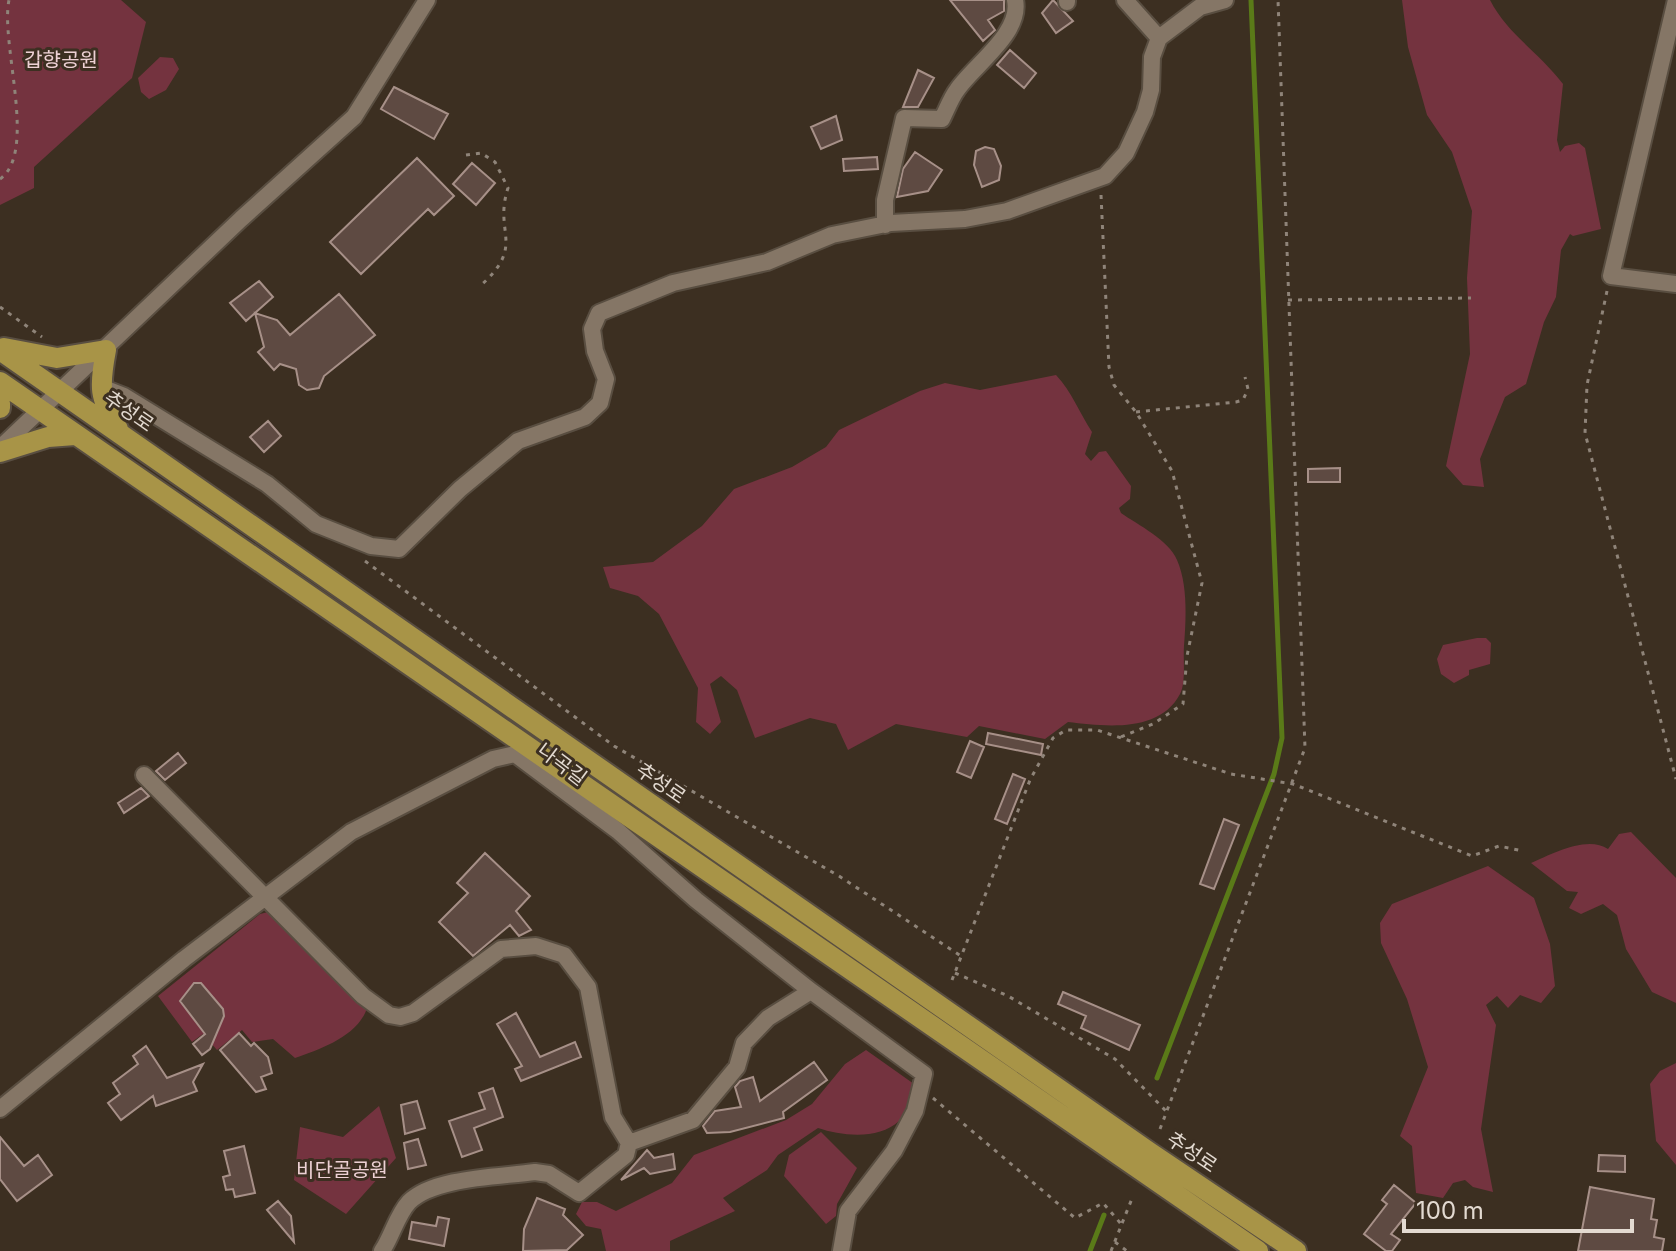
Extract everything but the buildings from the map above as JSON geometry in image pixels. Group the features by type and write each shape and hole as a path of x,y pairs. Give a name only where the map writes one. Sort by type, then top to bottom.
{"main road":[{"path":"0,349 57,358 106,350 102,401 122,438"},
{"name":"추성로","path":"0,349 122,438 166,464 996,1046 1296,1251"},
{"path":"0,382 1258,1251"},
{"path":"0,450 48,437 75,435"}],"street":[{"path":"0,450 241,219 354,117 427,0"},
{"path":"885,225 885,200 904,118 942,119 956,91 1007,30 1016,9 1015,0"},
{"path":"1125,0 1159,38"},
{"path":"101,387 124,396 267,484 316,524 371,546 399,549 460,489 518,441 585,417 600,403 606,379 595,351 592,329 599,313 696,276 767,262 832,235 885,225 1007,211 1096,180 1120,162 1145,112 1151,90 1152,57 1159,38 1200,7 1225,0"},
{"path":"1676,0 1611,276 1676,284"},
{"name":"나곡길","path":"0,1109 351,832 493,759 515,754 618,831 696,900 811,991 924,1074 921,1088"},
{"path":"144,775 263,899 375,1006 400,1017 467,976 501,949 536,946 564,955 588,987 613,1117 629,1143 626,1155 579,1193 549,1174 535,1172 443,1185 421,1193 406,1205 382,1251"},
{"path":"629,1143 693,1120 737,1067 744,1043 768,1018 811,991"},
{"path":"841,1251 848,1211 894,1151 915,1111 921,1088"}],"path":[{"path":"0,179 14,163 17,139 8,47 9,0"},
{"path":"1160,1129 1305,748 1278,0"},
{"path":"0,42 8,47"},
{"path":"466,155 481,153 495,162 508,188 502,206 507,230 506,253 499,269 479,287"},
{"path":"1096,180 1100,189 1109,367 1114,385 1136,412 1172,471 1202,583 1187,656 1183,704 1153,724 1120,737"},
{"path":"1611,276 1587,385 1585,433 1676,779"},
{"path":"1288,300 1471,298"},
{"path":"0,307 52,344 57,358"},
{"path":"1136,412 1243,400 1248,389 1245,377"},
{"path":"364,561 614,746 839,876 961,956"},
{"path":"952,980 1030,780 1053,738 1066,730 1081,728 1120,737 1231,774 1293,784 1472,856 1499,846 1523,851"},
{"path":"955,973 1008,996 1103,1051 1166,1111"},
{"path":"921,1088 1075,1218 1103,1203 1122,1225"},
{"path":"1111,1251 1133,1196"},
{"path":"1115,1242 1127,1251"}],"green space":[{"name":"갑향공원","path":"0,0 121,0 146,22 132,78 34,167 34,188 0,205"},
{"path":"1402,0 1490,0 1506,23 1554,73 1563,84 1557,140 1560,152 1565,146 1579,143 1585,148 1601,229 1573,236 1570,234 1561,250 1556,297 1544,322 1526,384 1505,397 1480,459 1484,487 1463,485 1446,466 1470,354 1467,278 1472,211 1452,152 1427,115 1408,47"},
{"path":"160,57 173,58 179,69 166,90 149,99 141,92 138,78"},
{"path":"1056,375 1092,432 1085,454 1091,461 1099,452 1106,451 1131,486 1130,499 1119,508 1121,513 1167,546 1181,570 1185,602 1184,677 1180,694 1171,707 1159,716 1129,724 1068,722 1045,739 979,726 967,737 896,724 848,750 836,724 810,718 755,738 737,690 721,676 710,684 721,722 710,734 696,722 698,688 659,614 638,596 610,588 603,567 653,562 702,526 734,489 792,467 826,447 839,430 920,391 945,383 980,390"},
{"path":"1486,638 1491,643 1490,664 1469,670 1469,675 1454,683 1441,674 1437,659 1443,645"},
{"path":"1631,832 1676,878 1676,1003 1652,992 1626,949 1617,915 1603,904 1581,914 1569,908 1578,892 1567,891 1531,863 1580,845 1600,845 1608,849 1619,834"},
{"path":"1488,866 1534,898 1550,944 1555,986 1541,1003 1520,995 1508,1008 1497,996 1486,1005 1496,1025 1481,1129 1493,1192 1473,1187 1465,1180 1453,1183 1443,1198 1416,1193 1412,1146 1400,1136 1428,1067 1407,999 1381,943 1380,923 1392,904"},
{"path":"268,912 276,915 367,1008 362,1018 337,1040 295,1058 273,1039 252,1042 242,1030 217,1050 203,1034 192,1042 158,996 260,914"},
{"path":"866,1050 914,1084 905,1113 891,1127 860,1135 818,1128 778,1155 767,1170 723,1198 735,1211 670,1241 670,1251 606,1251 601,1229 586,1226 576,1214 582,1202 597,1202 616,1211 672,1183 694,1155 786,1120 812,1104 845,1064"},
{"path":"1676,1063 1676,1165 1656,1141 1650,1084 1660,1071"},
{"name":"비단골공원","path":"379,1106 396,1158 346,1214 294,1180 300,1127 343,1137"},
{"path":"821,1132 857,1168 837,1204 836,1216 826,1224 784,1176 789,1155"}],"waterway":[{"path":"1157,1078 1274,774 1282,738 1251,0"},
{"path":"1090,1251 1104,1215"}]}
